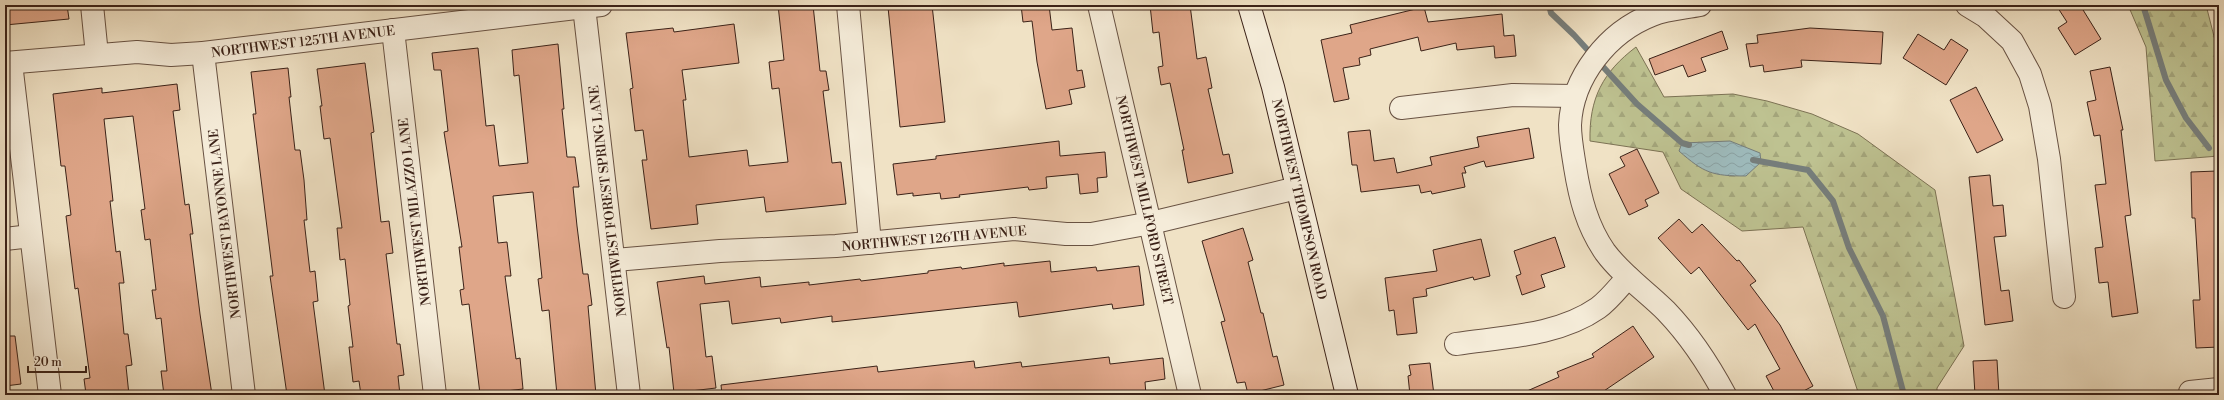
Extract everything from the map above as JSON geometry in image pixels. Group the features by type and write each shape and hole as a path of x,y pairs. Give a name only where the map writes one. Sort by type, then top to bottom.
{"street":[{"path":"92,5 97,55"},
{"path":"848,5 870,243"},
{"name":"NORTHWEST MILLFORD STREET","path":"1099,5 1190,395"},
{"name":"NORTHWEST THOMPSON ROAD","path":"1249,5 1273,87 1347,395"},
{"path":"1967,5 1985,16 2012,41 2030,74 2040,106 2049,159 2064,297"},
{"name":"NORTHWEST 125TH AVENUE","path":"8,63 137,52 171,55 203,53 592,6"},
{"name":"NORTHWEST FOREST SPRING LANE","path":"592,6 629,395"},
{"path":"1691,6 1654,14 1631,24 1600,52 1585,73 1575,96 1570,125 1580,200 1591,228 1606,252 1628,277 1666,311 1691,340 1711,369 1725,395"},
{"name":"NORTHWEST MILAZZO LANE","path":"393,30 435,395"},
{"name":"NORTHWEST BAYONNE LANE","path":"203,53 244,395"},
{"path":"8,63 50,395"},
{"path":"1401,108 1513,95 1575,96"},
{"name":"NORTHWEST 126TH AVENUE","path":"615,260 720,251 870,243 1014,229 1066,234 1091,234 1151,223 1298,188"},
{"path":"5,239 31,236"},
{"path":"1456,344 1550,329 1575,322 1599,307 1628,277"},
{"path":"2190,392 2219,389"}],"green space":[{"path":"2128,5 2206,5 2219,56 2219,156 2155,161 2146,47"},
{"path":"1636,47 1664,97 1733,94 1767,101 1812,114 1858,134 1935,190 1964,346 1937,388 1937,395 1859,395 1803,227 1742,231 1681,189 1663,152 1590,141 1592,112 1600,87 1615,66"}],"water":[{"path":"1730,141 1760,153 1761,162 1746,176 1725,175 1709,172 1702,169 1679,151 1682,143"}],"building":[{"path":"5,5 67,5 69,19 5,25"},
{"path":"778,5 813,5 820,71 826,71 829,90 823,91 832,163 841,162 846,204 766,212 764,197 696,205 698,224 651,229 642,160 647,160 643,130 635,131 630,89 633,88 626,33 673,28 674,32 734,24 739,63 682,70 686,100 683,100 689,157 747,150 749,166 788,162 779,88 772,89 769,62 784,60"},
{"path":"901,5 932,5 945,122 900,127 888,7"},
{"path":"1021,5 1049,5 1052,30 1072,28 1077,71 1082,70 1085,87 1069,90 1072,104 1046,109 1037,62 1032,21 1023,22"},
{"path":"1150,5 1190,5 1197,59 1206,57 1212,88 1208,89 1223,155 1229,154 1233,173 1188,183 1182,150 1184,150 1170,83 1161,85 1158,67 1163,66 1159,32 1153,33"},
{"path":"2056,5 2080,5 2101,39 2075,55 2058,28 2067,22"},
{"path":"1424,7 1428,22 1502,14 1504,36 1514,35 1516,56 1495,58 1494,46 1457,50 1456,43 1421,51 1418,37 1370,49 1371,55 1359,58 1360,65 1343,68 1349,99 1334,102 1321,40 1352,33 1350,25"},
{"path":"1810,28 1883,32 1881,64 1801,60 1802,67 1764,72 1763,65 1750,67 1746,44 1758,43 1757,35"},
{"path":"1722,31 1728,49 1701,58 1706,71 1688,77 1683,65 1655,75 1649,59"},
{"path":"1918,34 1944,50 1951,39 1968,50 1946,85 1903,58"},
{"path":"558,44 567,157 575,157 579,187 573,187 577,226 583,274 588,274 592,305 588,306 596,395 557,395 549,310 542,311 538,279 542,278 533,192 493,196 498,243 507,242 511,276 505,276 516,359 520,358 523,389 480,394 469,304 462,305 460,290 464,289 459,247 462,247 444,132 448,131 441,70 434,70 432,53 478,48 486,126 494,125 499,166 528,163 519,75 514,76 512,50"},
{"path":"365,63 374,132 371,133 381,222 389,221 393,253 386,254 397,344 400,344 404,375 398,376 400,395 361,395 359,381 353,382 349,347 353,347 348,306 350,305 345,259 340,260 337,228 342,228 330,138 324,139 320,106 322,106 317,69"},
{"path":"2110,67 2123,130 2121,130 2131,215 2125,216 2138,313 2112,317 2108,282 2099,283 2095,248 2103,247 2095,185 2106,184 2100,135 2094,136 2087,102 2096,100 2090,71"},
{"path":"288,68 291,97 289,97 295,150 300,150 304,180 307,220 304,220 310,272 315,271 318,301 313,302 325,395 287,395 270,276 273,276 253,114 256,114 251,72"},
{"path":"177,84 180,110 173,111 185,205 189,204 193,234 190,234 212,395 164,395 161,371 167,371 161,318 156,319 152,290 156,290 150,239 145,240 141,210 145,209 133,116 104,119 113,201 110,201 116,252 120,251 124,283 119,283 124,334 128,334 132,365 126,366 129,395 86,394 84,379 90,378 78,288 75,289 66,216 71,215 65,166 61,166 53,94 102,88 102,93"},
{"path":"1976,87 2003,140 1977,153 1950,100"},
{"path":"1529,128 1534,158 1486,167 1484,161 1464,167 1466,173 1462,173 1465,187 1432,194 1431,191 1421,193 1419,185 1361,192 1357,165 1352,165 1348,132 1370,130 1374,161 1394,158 1397,173 1432,165 1430,157 1479,147 1477,137"},
{"path":"1059,141 1060,156 1105,152 1107,177 1097,178 1098,192 1080,194 1078,174 1046,177 1047,188 1029,190 1028,187 959,195 960,197 941,199 940,193 913,196 913,193 897,195 893,164 936,159 936,156"},
{"path":"1637,149 1659,193 1645,200 1648,206 1629,215 1609,174 1625,166 1620,157"},
{"path":"2217,171 2219,202 2219,347 2196,348 2193,300 2200,300 2195,218 2192,218 2191,172"},
{"path":"1990,175 1993,206 2003,205 2006,236 1994,237 2001,291 2009,290 2013,321 1985,325 1969,177"},
{"path":"1679,219 1692,233 1702,224 1737,261 1739,260 1756,281 1750,285 1780,325 1813,386 1796,395 1776,395 1766,376 1780,369 1755,324 1748,330 1699,267 1691,274 1658,238"},
{"path":"1243,228 1253,260 1248,262 1261,313 1263,313 1273,357 1277,356 1284,385 1248,394 1245,382 1237,383 1221,322 1225,321 1202,241"},
{"path":"1555,237 1565,267 1541,275 1545,287 1522,295 1516,276 1521,274 1514,251"},
{"path":"1481,239 1490,276 1474,280 1473,277 1426,289 1427,296 1413,298 1417,333 1397,335 1394,310 1389,311 1385,278 1437,271 1433,250"},
{"path":"1050,261 1051,272 1096,267 1097,271 1139,266 1144,305 1113,309 1112,304 1019,317 1017,302 832,322 832,316 781,323 780,318 732,324 729,301 700,304 706,357 712,356 716,388 674,393 669,347 667,348 657,282 704,276 705,284 760,277 761,287 809,282 809,285 860,279 861,281 928,273 928,271 961,267 962,269 1004,263 1004,266"},
{"path":"1633,326 1654,357 1598,395 1518,395 1559,377 1557,372 1594,357 1592,354"},
{"path":"5,336 15,336 21,384 5,386"},
{"path":"1109,357 1110,364 1163,358 1165,379 1145,382 1146,395 722,395 721,385 877,366 878,372 974,361 975,368 1021,362 1022,367"},
{"path":"1997,360 1999,395 1975,395 1973,361"},
{"path":"1430,363 1434,395 1410,395 1408,376 1411,375 1409,365"}],"waterway":[{"path":"1549,5 1551,13 1574,35 1637,104 1682,143 1689,145"},
{"path":"2143,5 2166,80 2186,118 2209,148"},
{"path":"1753,160 1808,170 1833,201 1849,248 1883,316 1904,395"}]}
